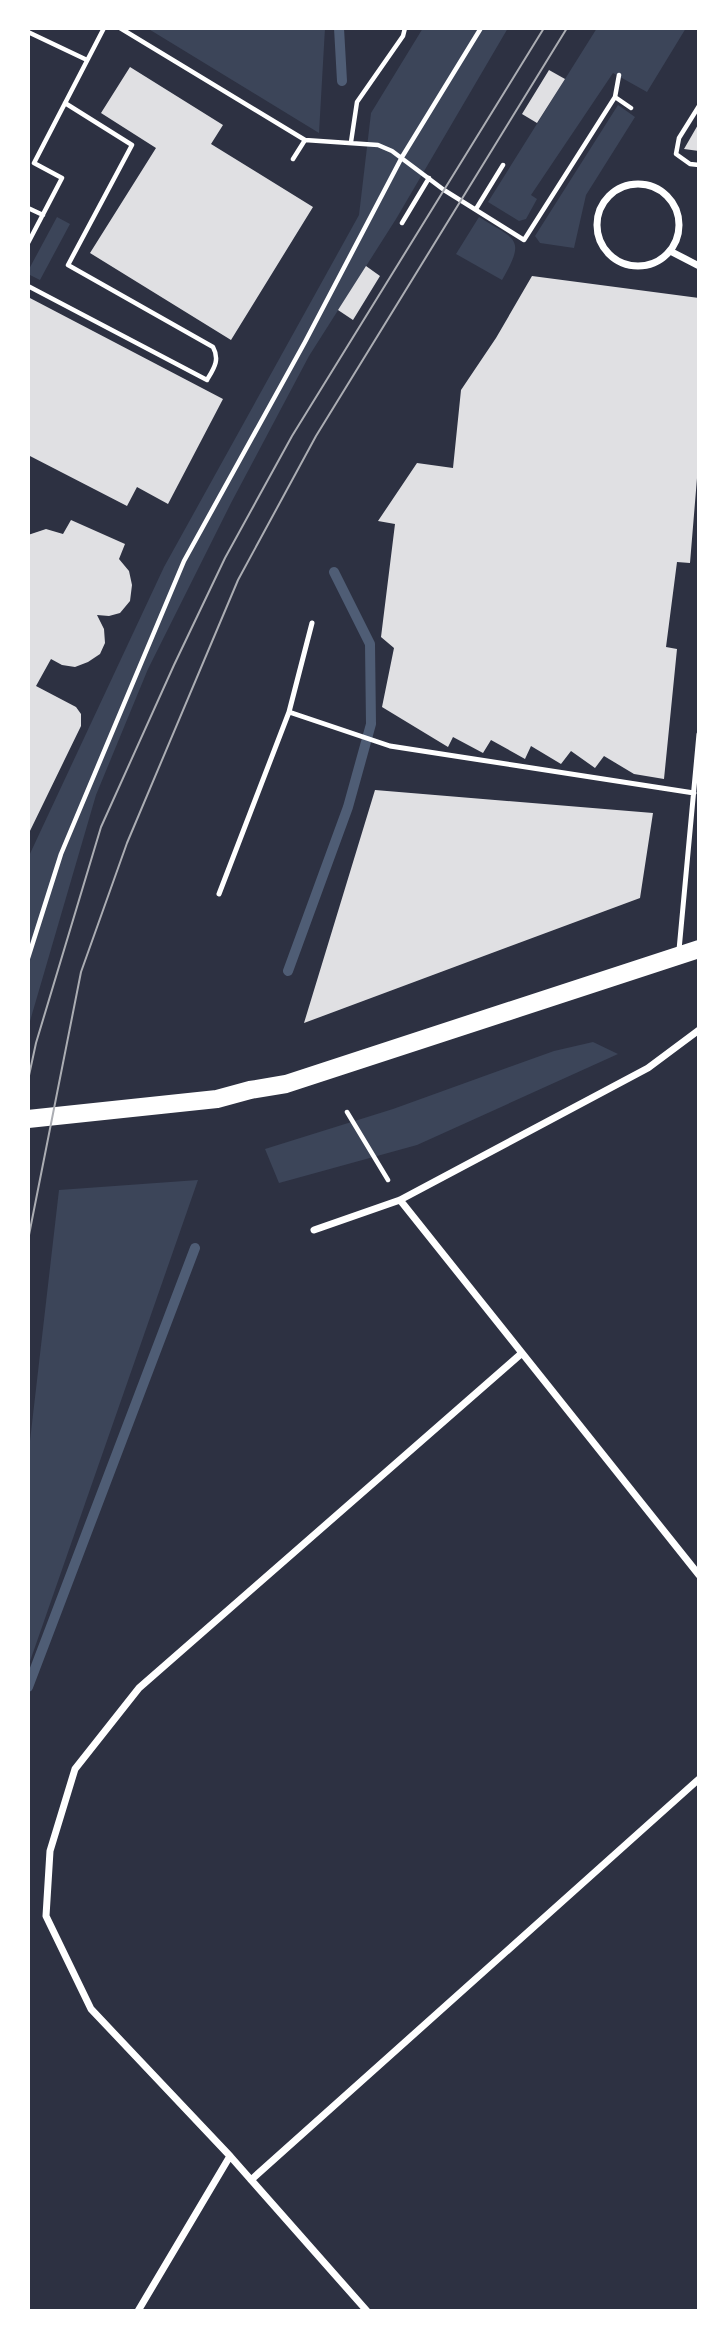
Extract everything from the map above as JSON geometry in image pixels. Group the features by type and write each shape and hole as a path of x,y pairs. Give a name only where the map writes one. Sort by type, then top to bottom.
{"main road":[{"path":"28,1119 217,1099 321,1073 699,949"}],"street":[{"path":"638,184 663,192 678,213 680,227 677,240 670,251 660,260 633,266 608,253 600,242 597,228 598,214 604,201 613,192 638,184"},
{"path":"670,251 699,266"},
{"path":"314,1230 400,1200 648,1068 699,1030"},
{"path":"400,1200 699,1575"},
{"path":"367,2311 230,2156 91,2008 46,1916 50,1852 75,1769 139,1688 522,1353"},
{"path":"251,2180 699,1779"},
{"path":"138,2311 230,2156"}],"lane":[{"path":"219,894 289,712 312,623"},
{"path":"289,712 390,746 694,793"},
{"path":"678,957 699,734"}],"path":[{"path":"28,243 62,178 34,163 104,28"},
{"path":"120,28 128,30 305,140 378,145 402,157 429,178 524,240 615,97 619,75"},
{"path":"351,142 357,102 403,36 405,28"},
{"path":"28,958 61,854 184,561 305,342 402,157 481,28"},
{"path":"28,32 87,60"},
{"path":"615,97 631,108"},
{"path":"28,286 207,380 215,366 217,355 213,347 68,265 132,145 65,103"},
{"path":"699,106 679,138 676,154 690,164 699,165"},
{"path":"293,159 305,140"},
{"path":"476,209 503,165"},
{"path":"402,223 429,178"},
{"path":"28,208 43,215"},
{"path":"347,1112 400,1200"}],"shaded area":[{"path":"147,28 325,28 319,133"},
{"path":"423,28 508,28 396,219 309,356 231,503 148,669 96,795 28,1028 28,858 164,567 359,215 371,113"},
{"path":"597,28 686,28 647,92 613,73 531,195 537,199 526,219 519,221 488,202"},
{"path":"618,105 635,117 586,195 574,248 540,243 535,236"},
{"path":"57,217 70,224 40,280 28,274 28,271"},
{"path":"479,217 513,241 514,255 502,280 456,254"},
{"path":"593,1042 618,1054 417,1145 279,1183 265,1149 393,1109 554,1051"},
{"path":"198,1180 28,1667 28,1458 59,1190"}],"building":[{"path":"130,67 223,125 211,144 313,207 231,340 90,253 156,148 101,113"},
{"path":"549,70 565,79 537,123 522,114"},
{"path":"699,123 699,151 684,149"},
{"path":"366,266 380,276 353,320 338,310"},
{"path":"532,276 699,298 699,454 690,563 677,562 666,647 677,649 664,779 634,774 604,756 595,768 571,751 561,764 531,746 525,759 491,740 483,753 453,737 448,747 382,707 394,648 381,637 395,524 378,521 417,463 453,468 461,390 496,338"},
{"path":"28,297 223,399 168,504 137,487 127,506 28,455"},
{"path":"71,520 125,544 119,559 129,571 132,585 130,601 120,613 97,615 104,629 105,643 100,654 75,667 62,665 51,659 36,686 76,707 81,714 81,726 28,835 28,535 46,529 63,534"},
{"path":"375,790 653,813 640,898 304,1023"}],"waterway":[{"path":"339,28 342,81"},
{"path":"288,971 348,807 371,724 370,644 334,572"},
{"path":"28,1687 195,1248"}],"tram line":[{"path":"28,1080 36,1043 101,827 225,558 292,436 544,28"},
{"path":"28,1240 81,972 127,843 238,580 316,436 567,28"}]}
